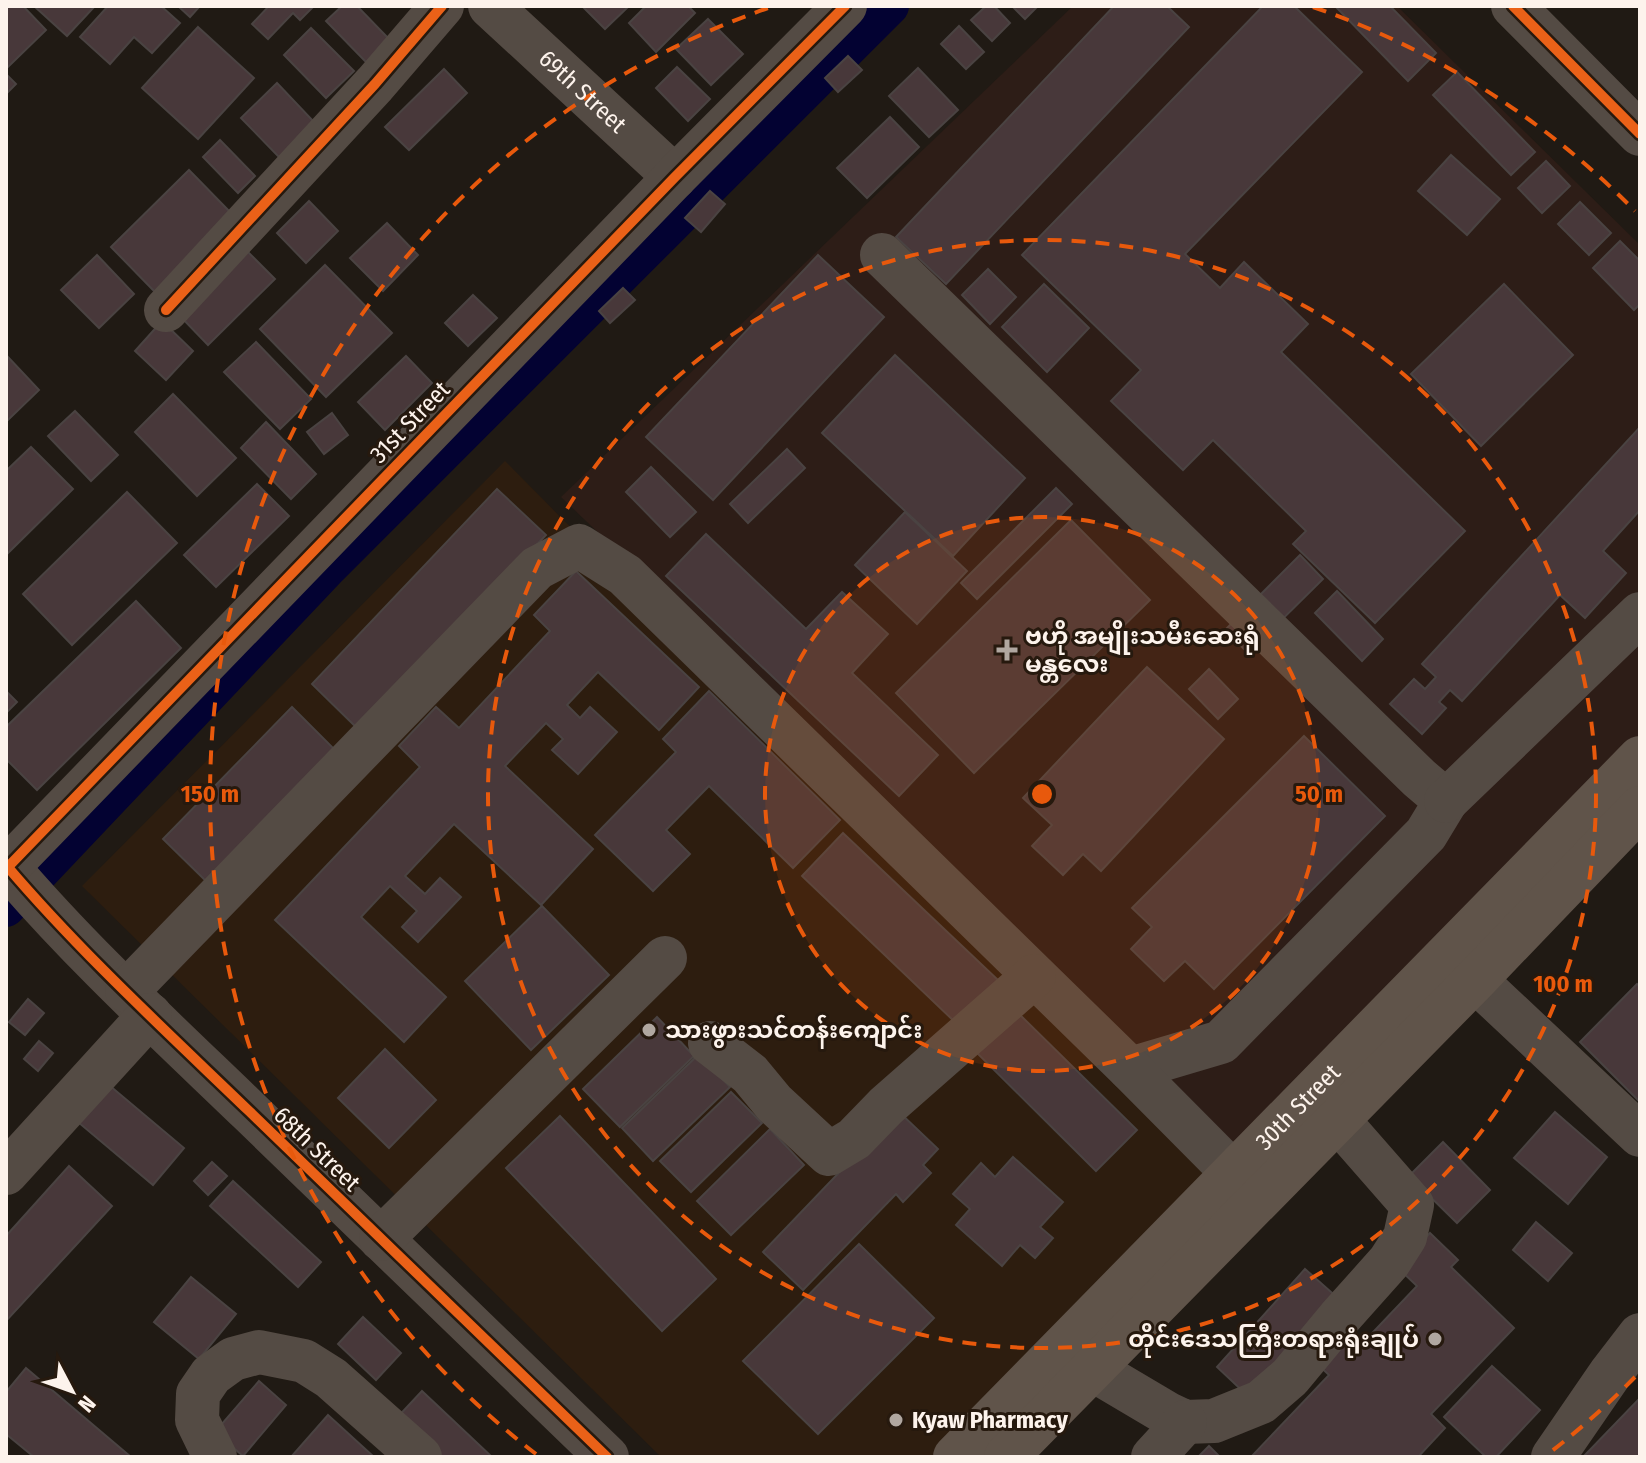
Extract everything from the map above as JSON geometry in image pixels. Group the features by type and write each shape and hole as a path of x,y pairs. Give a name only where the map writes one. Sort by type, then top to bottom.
{"main road":[{"name":"30th Street","path":"1463,966 1640,758"},
{"name":"30th Street","path":"975,1454 1077,1358 1463,966 1640,808"}],"street":[{"path":"166,310 375,84 442,6"},
{"name":"69th Street","path":"490,6 675,177"},
{"name":"31st Street","path":"9,870 675,177 845,6"},
{"path":"1513,6 1640,134"},
{"path":"882,255 1446,801"},
{"path":"6,1173 139,1003 537,568 579,546 625,575 1246,1185"},
{"path":"1130,1069 1221,1042 1426,834 1446,801 1640,614"},
{"name":"68th Street","path":"9,870 139,1003 607,1457"},
{"path":"381,1239 665,958"},
{"path":"1463,966 1640,1135"},
{"path":"710,1043 750,1074 774,1103 829,1154 854,1139 886,1106 1034,976"},
{"path":"1077,1358 1185,1422 1214,1421 1261,1402 1290,1377 1389,1262 1405,1237 1412,1205 1325,1106"},
{"path":"1553,1457 1640,1335"},
{"path":"215,1457 197,1420 198,1394 211,1375 233,1359 259,1352 304,1361 331,1378 420,1457"},
{"path":"1153,1457 1185,1422"}],"shaded area":[{"path":"1073,6 1397,6 1640,245 1640,804 1277,1184 561,497"},
{"name":"သားဖွားသင်တန်းကျောင်း","path":"505,461 1213,1174 942,1457 661,1457 82,886"}],"building":[{"path":"6,6 23,6 46,30 6,69"},
{"path":"34,6 95,6 67,36"},
{"path":"108,6 161,6 180,23 152,53 134,37 110,64 80,37"},
{"path":"178,6 200,6 190,17"},
{"path":"269,6 314,6 300,20 293,13 268,39 252,24"},
{"path":"342,6 357,6 390,40 367,63 326,21"},
{"path":"582,6 629,6 605,29"},
{"path":"646,6 688,6 695,13 656,52 629,23"},
{"path":"986,6 994,6 1010,23 992,41 971,20"},
{"path":"1012,6 1038,6 1025,19"},
{"path":"1114,6 1167,6 1189,27 946,284 896,237"},
{"path":"1263,6 1294,6 1362,72 1185,254 1220,288 1244,262 1308,324 1281,352 1465,531 1375,623 1293,544 1306,531 1213,440 1183,470 1111,401 1141,370 1022,255"},
{"path":"1335,6 1390,6 1436,53 1408,81"},
{"path":"708,19 743,54 711,85 676,49"},
{"path":"959,26 984,52 966,69 941,44"},
{"path":"198,27 254,78 198,139 142,88"},
{"path":"311,28 354,71 326,98 284,55"},
{"path":"848,56 862,70 838,92 825,78"},
{"path":"677,67 710,99 688,121 656,88"},
{"path":"918,68 958,110 929,137 889,96"},
{"path":"444,69 467,93 409,150 385,127"},
{"path":"1457,72 1535,152 1511,175 1433,95"},
{"path":"6,74 16,84 6,94"},
{"path":"277,83 314,122 279,157 241,118"},
{"path":"890,117 919,147 867,198 837,168"},
{"path":"220,140 255,176 238,193 203,157"},
{"path":"1451,155 1500,199 1467,235 1418,191"},
{"path":"1546,161 1570,186 1542,213 1518,188"},
{"path":"189,170 233,215 155,292 111,247"},
{"path":"710,191 725,204 701,232 685,218"},
{"path":"309,201 338,231 306,263 277,233"},
{"path":"1580,202 1611,233 1589,255 1558,224"},
{"path":"387,223 418,255 383,291 350,258"},
{"path":"1620,241 1640,261 1640,304 1634,310 1593,268"},
{"path":"245,249 275,279 208,345 178,314"},
{"path":"97,255 134,294 99,328 61,290"},
{"path":"818,255 884,317 713,500 646,437"},
{"path":"325,265 392,333 326,397 260,329"},
{"path":"988,269 1016,297 990,324 962,295"},
{"path":"1044,284 1089,328 1047,372 1002,327"},
{"path":"1504,284 1573,355 1481,446 1411,374"},
{"path":"623,288 635,300 610,323 599,311"},
{"path":"473,295 497,318 468,346 445,323"},
{"path":"162,321 193,351 166,380 135,351"},
{"path":"256,342 311,399 280,429 224,372"},
{"path":"895,355 1025,478 953,556 822,433"},
{"path":"406,356 432,383 385,430 358,402"},
{"path":"8,357 39,390 6,422 6,359"},
{"path":"173,394 236,458 197,496 135,432"},
{"path":"75,411 118,455 91,481 48,436"},
{"path":"332,413 348,435 324,454 307,432"},
{"path":"266,422 316,474 291,499 241,448"},
{"path":"1640,427 1640,510 1603,551 1626,573 1585,618 1560,595 1462,701 1450,690 1439,702 1446,708 1422,734 1390,704 1414,679 1425,689 1436,677 1422,664"},
{"path":"31,447 73,489 6,555 6,471"},
{"path":"787,449 805,468 748,523 730,504"},
{"path":"651,467 696,512 670,537 626,492"},
{"path":"257,484 289,516 216,587 184,555"},
{"path":"1056,488 1072,504 977,599 961,583"},
{"path":"497,489 546,535 360,731 312,684"},
{"path":"127,492 177,543 72,645 23,594"},
{"path":"905,512 967,571 917,624 855,565"},
{"path":"1071,520 1150,600 974,773 896,693"},
{"path":"706,534 806,629 842,592 888,634 852,673 938,755 899,796 666,576"},
{"path":"1300,555 1323,579 1248,653 1225,630"},
{"path":"576,571 699,687 659,730 598,672 567,705 580,718 590,707 617,732 578,774 552,750 563,739 546,723 505,766 593,849 541,905 454,824 405,876 425,894 440,878 461,897 418,942 402,927 417,911 390,886 361,917 446,997 404,1042 275,920 420,767 399,746 436,707 459,728 550,631 534,615"},
{"path":"1337,591 1383,639 1362,661 1315,613"},
{"path":"136,601 181,648 37,790 6,759 6,727"},
{"path":"1147,667 1224,739 1101,871 1083,854 1063,875 1032,846 1052,825 1023,798"},
{"path":"1209,669 1238,699 1218,719 1189,689"},
{"path":"6,691 17,702 6,713"},
{"path":"709,691 840,820 793,868 709,786 666,830 690,854 653,891 595,835 676,752 663,739"},
{"path":"292,707 336,751 208,883 163,839"},
{"path":"1304,736 1385,816 1214,989 1185,961 1164,981 1131,949 1152,927 1132,908"},
{"path":"843,833 998,980 957,1024 802,876"},
{"path":"542,906 609,975 531,1050 465,981"},
{"path":"1637,984 1640,987 1640,1102 1580,1042"},
{"path":"28,999 44,1013 25,1035 9,1022"},
{"path":"1010,1005 1137,1130 1096,1171 970,1046"},
{"path":"657,1017 694,1056 620,1127 583,1089"},
{"path":"39,1041 53,1053 38,1071 24,1059"},
{"path":"385,1049 436,1100 389,1148 338,1098"},
{"path":"699,1054 730,1087 653,1161 622,1128"},
{"path":"103,1080 184,1148 153,1185 72,1117"},
{"path":"731,1092 762,1123 691,1192 660,1161"},
{"path":"898,1111 938,1149 923,1165 931,1173 903,1202 896,1194 803,1290 763,1252"},
{"path":"1555,1112 1607,1157 1568,1204 1514,1158"},
{"path":"560,1116 716,1279 662,1331 506,1168"},
{"path":"770,1129 804,1165 731,1235 697,1201"},
{"path":"1443,1142 1490,1190 1457,1223 1409,1176"},
{"path":"1013,1157 1063,1202 1040,1227 1053,1238 1035,1258 1020,1245 1002,1266 956,1225 970,1209 953,1194 981,1163 995,1177"},
{"path":"212,1162 227,1176 208,1195 194,1181"},
{"path":"69,1166 112,1206 6,1321 6,1236"},
{"path":"233,1181 321,1262 298,1287 210,1206"},
{"path":"1536,1222 1572,1253 1548,1281 1513,1250"},
{"name":"တိုင်းဒေသကြီးတရားရုံးချုပ်","path":"1430,1233 1458,1260 1451,1267 1514,1328 1431,1414 1445,1428 1418,1457 1251,1457 1329,1375 1312,1359 1340,1330 1358,1348 1417,1286 1397,1267"},
{"path":"859,1244 934,1318 818,1434 743,1361"},
{"path":"1305,1269 1339,1299 1250,1398 1217,1367"},
{"path":"191,1277 236,1314 199,1359 154,1322"},
{"path":"363,1317 401,1353 376,1380 338,1344"},
{"path":"1492,1366 1540,1410 1496,1457 1486,1457 1444,1417"},
{"path":"26,1368 131,1457 34,1457 6,1434 6,1392"},
{"path":"259,1381 286,1405 243,1456 215,1432"},
{"path":"422,1391 492,1457 430,1457 393,1422"},
{"path":"1640,1398 1640,1457 1583,1457"},
{"path":"328,1415 374,1457 291,1457"},
{"path":"1209,1446 1220,1457 1198,1457"}],"waterway":[{"path":"6,908 329,567 890,6"}],"cycle path":[{"path":"166,310 375,84 442,6"},
{"path":"6,869 675,177 845,6"},
{"path":"1513,6 1640,134"},
{"path":"6,865 124,991 607,1457"}],"place":[{"name":"ဗဟို အမျိုးသမီးဆေးရုံ မန္တလေး","path":"1007,650"},
{"name":"သားဖွားသင်တန်းကျောင်း","path":"649,1030"},
{"name":"တိုင်းဒေသကြီးတရားရုံးချုပ်","path":"1435,1339"},
{"name":"Kyaw Pharmacy","path":"896,1420"}]}
